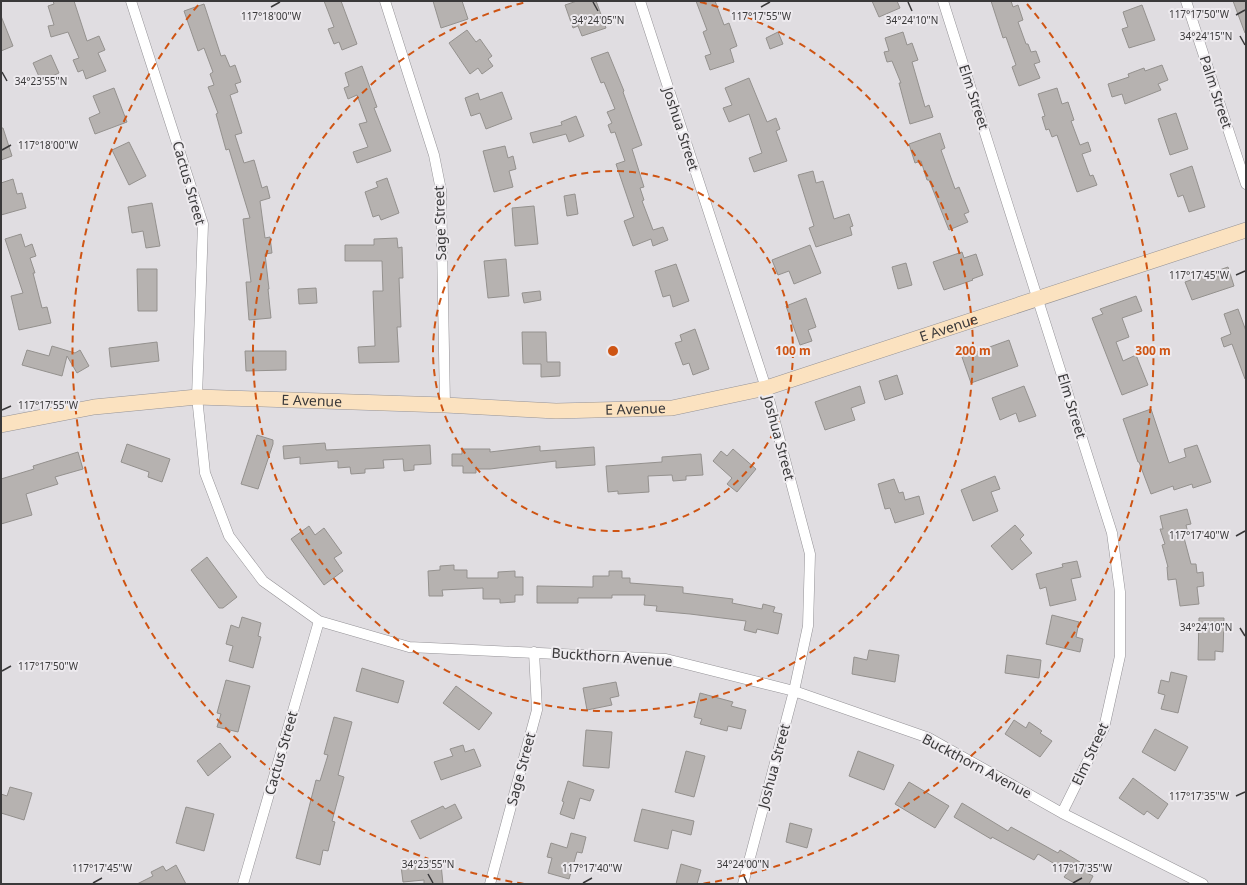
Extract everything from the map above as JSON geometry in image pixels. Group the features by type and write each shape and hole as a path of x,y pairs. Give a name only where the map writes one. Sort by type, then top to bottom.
{"street":[{"name":"Cactus Street","path":"131,1 204,224 197,397"},
{"name":"Sage Street","path":"385,1 434,155 441,190 445,405"},
{"name":"Joshua Street","path":"640,1 766,388 810,554 808,626 794,691 743,884"},
{"name":"Elm Street","path":"943,1 1112,533 1120,592 1120,656 1104,728 1062,813"},
{"name":"Palm Street","path":"1186,1 1246,184"},
{"name":"E Avenue","path":"1,425 94,407 197,397 445,405 556,411 672,408 766,388 1246,230"},
{"name":"Buckthorn Avenue","path":"197,397 205,473 229,536 263,581 319,621 409,647 666,659 794,691 929,738 1062,813 1203,884"},
{"name":"Cactus Street","path":"244,884 319,621"},
{"name":"Sage Street","path":"490,884 537,710 534,652"}],"building":[{"path":"53,1 74,1 87,41 99,36 105,50 98,53 106,71 86,79 83,70 78,72 73,60 79,58 68,32 51,37 48,26 54,25 48,6 54,4"},
{"path":"324,1 341,1 357,44 342,50 339,42 334,44 328,29 334,27"},
{"path":"433,1 462,1 468,19 441,28"},
{"path":"577,1 596,1 606,28 582,36 578,26 573,28 565,5"},
{"path":"696,1 715,1 724,25 729,23 737,46 730,49 734,62 710,70 705,56 711,54 703,32 707,30"},
{"path":"872,1 897,1 900,8 879,17"},
{"path":"991,1 1011,1 1013,7 1018,5 1023,20 1018,22 1026,44 1028,44 1031,52 1036,51 1040,62 1034,64 1040,78 1019,86 1012,67 1016,65 1006,37 1003,38"},
{"path":"1233,1 1246,1 1246,33 1245,33"},
{"path":"204,4 221,56 225,55 230,67 235,65 241,82 235,84 238,92 230,95 242,133 235,135 244,163 254,160 262,188 267,186 270,198 260,201 265,238 270,237 272,253 265,254 271,318 249,320 246,282 251,282 243,219 250,218 229,149 226,150 216,114 218,113 208,87 214,85 210,74 213,72 204,48 198,51 184,11"},
{"path":"1142,5 1155,40 1129,48 1122,29 1128,27 1123,12"},
{"path":"1,16 13,46 1,51"},
{"path":"467,30 476,42 480,39 492,56 488,59 493,66 482,74 478,68 470,74 449,43"},
{"path":"778,32 783,44 770,49 766,38"},
{"path":"903,32 907,45 912,43 918,60 912,62 925,107 929,105 933,117 910,124 899,83 901,83 892,61 887,62 884,52 889,51 885,38"},
{"path":"608,52 624,91 623,92 642,145 632,149 644,187 640,188 644,200 642,201 653,230 663,227 668,240 653,246 651,239 633,246 624,221 634,217 616,164 625,161 615,132 611,133 608,125 612,123 607,112 615,109 604,82 601,83 591,58"},
{"path":"51,55 59,73 41,81 33,63"},
{"path":"1162,65 1168,80 1158,84 1161,90 1125,104 1122,94 1112,97 1108,84 1129,77 1128,74 1144,68 1145,71"},
{"path":"362,66 377,107 374,108 391,151 357,163 353,152 368,147 359,124 367,122 357,95 348,99 344,88 349,86 345,73"},
{"path":"749,78 767,122 776,118 780,129 776,131 787,161 754,172 749,158 762,153 749,114 729,122 723,108 732,105 725,88"},
{"path":"114,88 127,122 95,134 89,118 100,113 93,96"},
{"path":"1057,88 1062,104 1068,102 1074,120 1071,121 1080,145 1088,142 1091,151 1082,154 1090,176 1093,175 1097,185 1077,192 1057,135 1052,137 1049,129 1046,130 1042,117 1045,116 1038,94"},
{"path":"502,92 512,119 486,129 480,113 471,116 465,98 478,93 480,100"},
{"path":"1176,113 1188,149 1170,155 1158,119"},
{"path":"576,116 584,136 569,142 566,134 533,143 530,133 562,125 561,122"},
{"path":"1,128 3,128 12,156 1,160"},
{"path":"940,133 945,148 941,150 955,189 959,187 969,212 964,214 968,222 949,230 929,180 927,180 921,161 915,163 909,144"},
{"path":"129,142 146,176 129,185 112,150"},
{"path":"505,146 508,158 513,156 516,169 509,171 513,187 494,192 483,151"},
{"path":"1192,166 1205,207 1189,212 1183,195 1178,197 1170,174"},
{"path":"813,171 816,183 823,181 834,219 849,214 853,226 850,227 852,235 816,247 809,228 814,226 798,175"},
{"path":"387,178 399,213 381,220 379,215 373,217 365,192 378,187 376,182"},
{"path":"13,179 17,194 22,193 26,208 1,215 1,183"},
{"path":"575,194 578,214 567,216 564,196"},
{"path":"152,203 160,246 146,248 143,231 132,233 128,207"},
{"path":"534,206 538,244 515,246 512,208"},
{"path":"21,234 25,247 32,244 36,256 30,258 35,273 33,273 42,308 47,307 51,323 19,330 11,296 23,293 5,239"},
{"path":"397,238 398,248 402,247 403,278 399,278 401,327 397,327 399,362 359,363 358,347 375,346 373,291 383,291 382,261 345,261 345,245 374,245 374,239"},
{"path":"810,245 821,273 794,284 789,271 778,275 772,260"},
{"path":"962,252 964,258 976,254 983,275 944,290 933,262"},
{"path":"506,259 509,296 488,298 484,261"},
{"path":"906,263 912,285 898,289 892,267"},
{"path":"676,264 689,301 673,307 670,295 663,297 655,271"},
{"path":"1228,267 1234,286 1192,300 1185,282"},
{"path":"137,269 157,269 157,311 138,311"},
{"path":"316,288 317,303 299,304 298,289"},
{"path":"540,291 541,300 524,303 522,293"},
{"path":"1136,296 1142,311 1122,318 1129,337 1116,342 1123,361 1136,355 1148,385 1122,395 1092,318 1103,314 1100,309"},
{"path":"806,298 816,327 808,330 812,341 800,345 786,306"},
{"path":"1238,309 1246,331 1246,379 1232,344 1224,347 1221,338 1231,334 1224,314"},
{"path":"695,329 709,369 693,375 689,363 683,365 675,343 682,341 680,335"},
{"path":"522,332 546,332 547,362 560,362 560,376 541,377 541,364 523,364"},
{"path":"1009,340 1018,366 971,383 962,357"},
{"path":"157,342 159,361 111,367 109,348"},
{"path":"52,346 75,353 80,350 89,366 77,373 67,356 62,376 22,365 27,350 49,356"},
{"path":"245,351 286,351 286,370 246,371"},
{"path":"897,375 903,394 885,400 879,381"},
{"path":"860,386 865,403 851,408 855,420 825,430 815,402"},
{"path":"1024,386 1036,416 1019,422 1016,413 1000,420 992,398"},
{"path":"1151,409 1169,463 1186,457 1184,449 1197,445 1211,482 1193,488 1192,484 1174,490 1173,486 1151,494 1123,419"},
{"path":"257,435 273,440 258,489 241,484"},
{"path":"325,443 326,450 430,445 431,464 414,465 414,470 404,471 403,459 383,460 384,468 365,469 365,473 351,474 350,467 338,468 338,461 300,464 300,457 284,459 283,446"},
{"path":"127,444 170,459 162,482 148,477 149,472 121,462"},
{"path":"540,446 540,451 594,447 595,465 556,468 556,461 490,469 476,469 476,473 463,473 463,466 452,466 452,454 462,454 462,449 490,449 490,452"},
{"path":"733,449 756,469 737,492 727,484 732,478 713,461 721,451 727,456"},
{"path":"78,452 83,469 55,477 58,484 26,494 32,515 1,524 1,479 34,469 33,466"},
{"path":"701,454 703,475 686,476 686,480 673,481 672,475 648,476 649,492 618,494 618,491 608,492 606,466 662,462 662,457"},
{"path":"995,476 1000,489 991,492 998,511 973,521 961,490"},
{"path":"894,479 899,493 903,492 905,500 919,496 924,514 895,523 890,508 885,509 878,484"},
{"path":"1187,509 1191,524 1186,525 1188,533 1183,534 1191,564 1196,564 1197,573 1203,572 1204,586 1197,587 1199,604 1180,606 1176,579 1168,580 1168,567 1162,545 1165,544 1160,529 1163,529 1160,516"},
{"path":"1015,525 1024,535 1020,539 1032,553 1012,570 991,546"},
{"path":"309,526 315,535 324,528 342,553 334,558 343,571 324,585 291,539"},
{"path":"207,557 237,597 223,608 219,608 191,570"},
{"path":"1077,561 1081,577 1071,579 1076,600 1050,606 1046,587 1040,589 1036,574 1063,567 1062,564"},
{"path":"454,565 454,570 467,570 467,578 498,578 498,572 515,571 515,577 523,577 523,595 515,595 515,602 500,603 500,599 483,599 483,588 442,590 443,596 429,596 428,571 440,570 440,566"},
{"path":"609,571 622,571 622,578 630,578 630,583 683,587 683,593 733,599 732,603 762,609 763,604 775,607 773,612 782,614 778,634 757,629 756,633 744,630 746,621 656,611 657,606 644,605 645,595 612,595 612,598 578,598 578,603 537,603 537,586 593,587 593,576 609,576"},
{"path":"1052,615 1079,622 1076,637 1083,639 1080,652 1046,644"},
{"path":"242,617 261,623 258,636 261,637 253,668 229,661 233,646 226,644 231,625 239,628"},
{"path":"1199,618 1224,618 1223,652 1215,651 1215,660 1198,660"},
{"path":"869,650 899,655 895,682 852,674 854,657 867,660"},
{"path":"1007,655 1041,660 1039,678 1005,673"},
{"path":"362,668 404,681 398,703 356,691"},
{"path":"1171,672 1187,676 1178,713 1161,709 1165,695 1158,693 1161,680 1169,682"},
{"path":"226,680 250,686 238,732 217,727 221,714 217,713"},
{"path":"616,682 619,696 610,698 612,705 587,710 583,688"},
{"path":"456,686 492,713 479,730 443,703"},
{"path":"700,693 733,702 731,706 746,710 741,729 728,726 727,731 700,724 702,719 694,717"},
{"path":"334,717 352,722 338,775 344,777 332,821 335,822 328,851 323,850 320,865 296,858 316,780 320,781 328,755 324,754"},
{"path":"1014,720 1026,728 1029,722 1042,731 1040,733 1052,741 1040,757 1005,734"},
{"path":"1155,729 1188,747 1175,771 1142,752"},
{"path":"586,730 612,732 609,768 583,766"},
{"path":"220,743 231,757 208,776 197,761"},
{"path":"463,745 465,752 474,749 481,766 441,780 434,762 453,756 450,749"},
{"path":"686,751 705,756 694,797 675,792"},
{"path":"858,751 894,765 884,790 849,776"},
{"path":"1133,778 1168,804 1158,819 1147,811 1144,815 1119,798"},
{"path":"568,781 594,790 590,801 580,798 574,819 560,814"},
{"path":"909,782 949,806 935,828 895,804"},
{"path":"10,787 32,793 24,820 1,813 1,794 7,796"},
{"path":"962,803 1008,831 1011,827 1058,853 1060,850 1090,868 1087,873 1093,876 1089,884 1076,884 1064,877 1068,872 1038,854 1034,860 992,837 991,839 954,817"},
{"path":"455,804 462,818 420,839 411,821 443,806 445,809"},
{"path":"186,807 214,814 204,851 176,843"},
{"path":"642,809 694,821 691,835 672,830 668,849 634,841"},
{"path":"790,823 812,829 807,848 786,842"},
{"path":"571,833 586,837 582,853 577,852 569,879 548,873 552,858 547,857 551,843 567,848"},
{"path":"441,864 443,884 424,884 424,880 403,882 401,866"},
{"path":"681,864 701,870 697,884 676,884"},
{"path":"176,865 186,884 137,884 153,876 151,872 163,866 166,871"}]}
